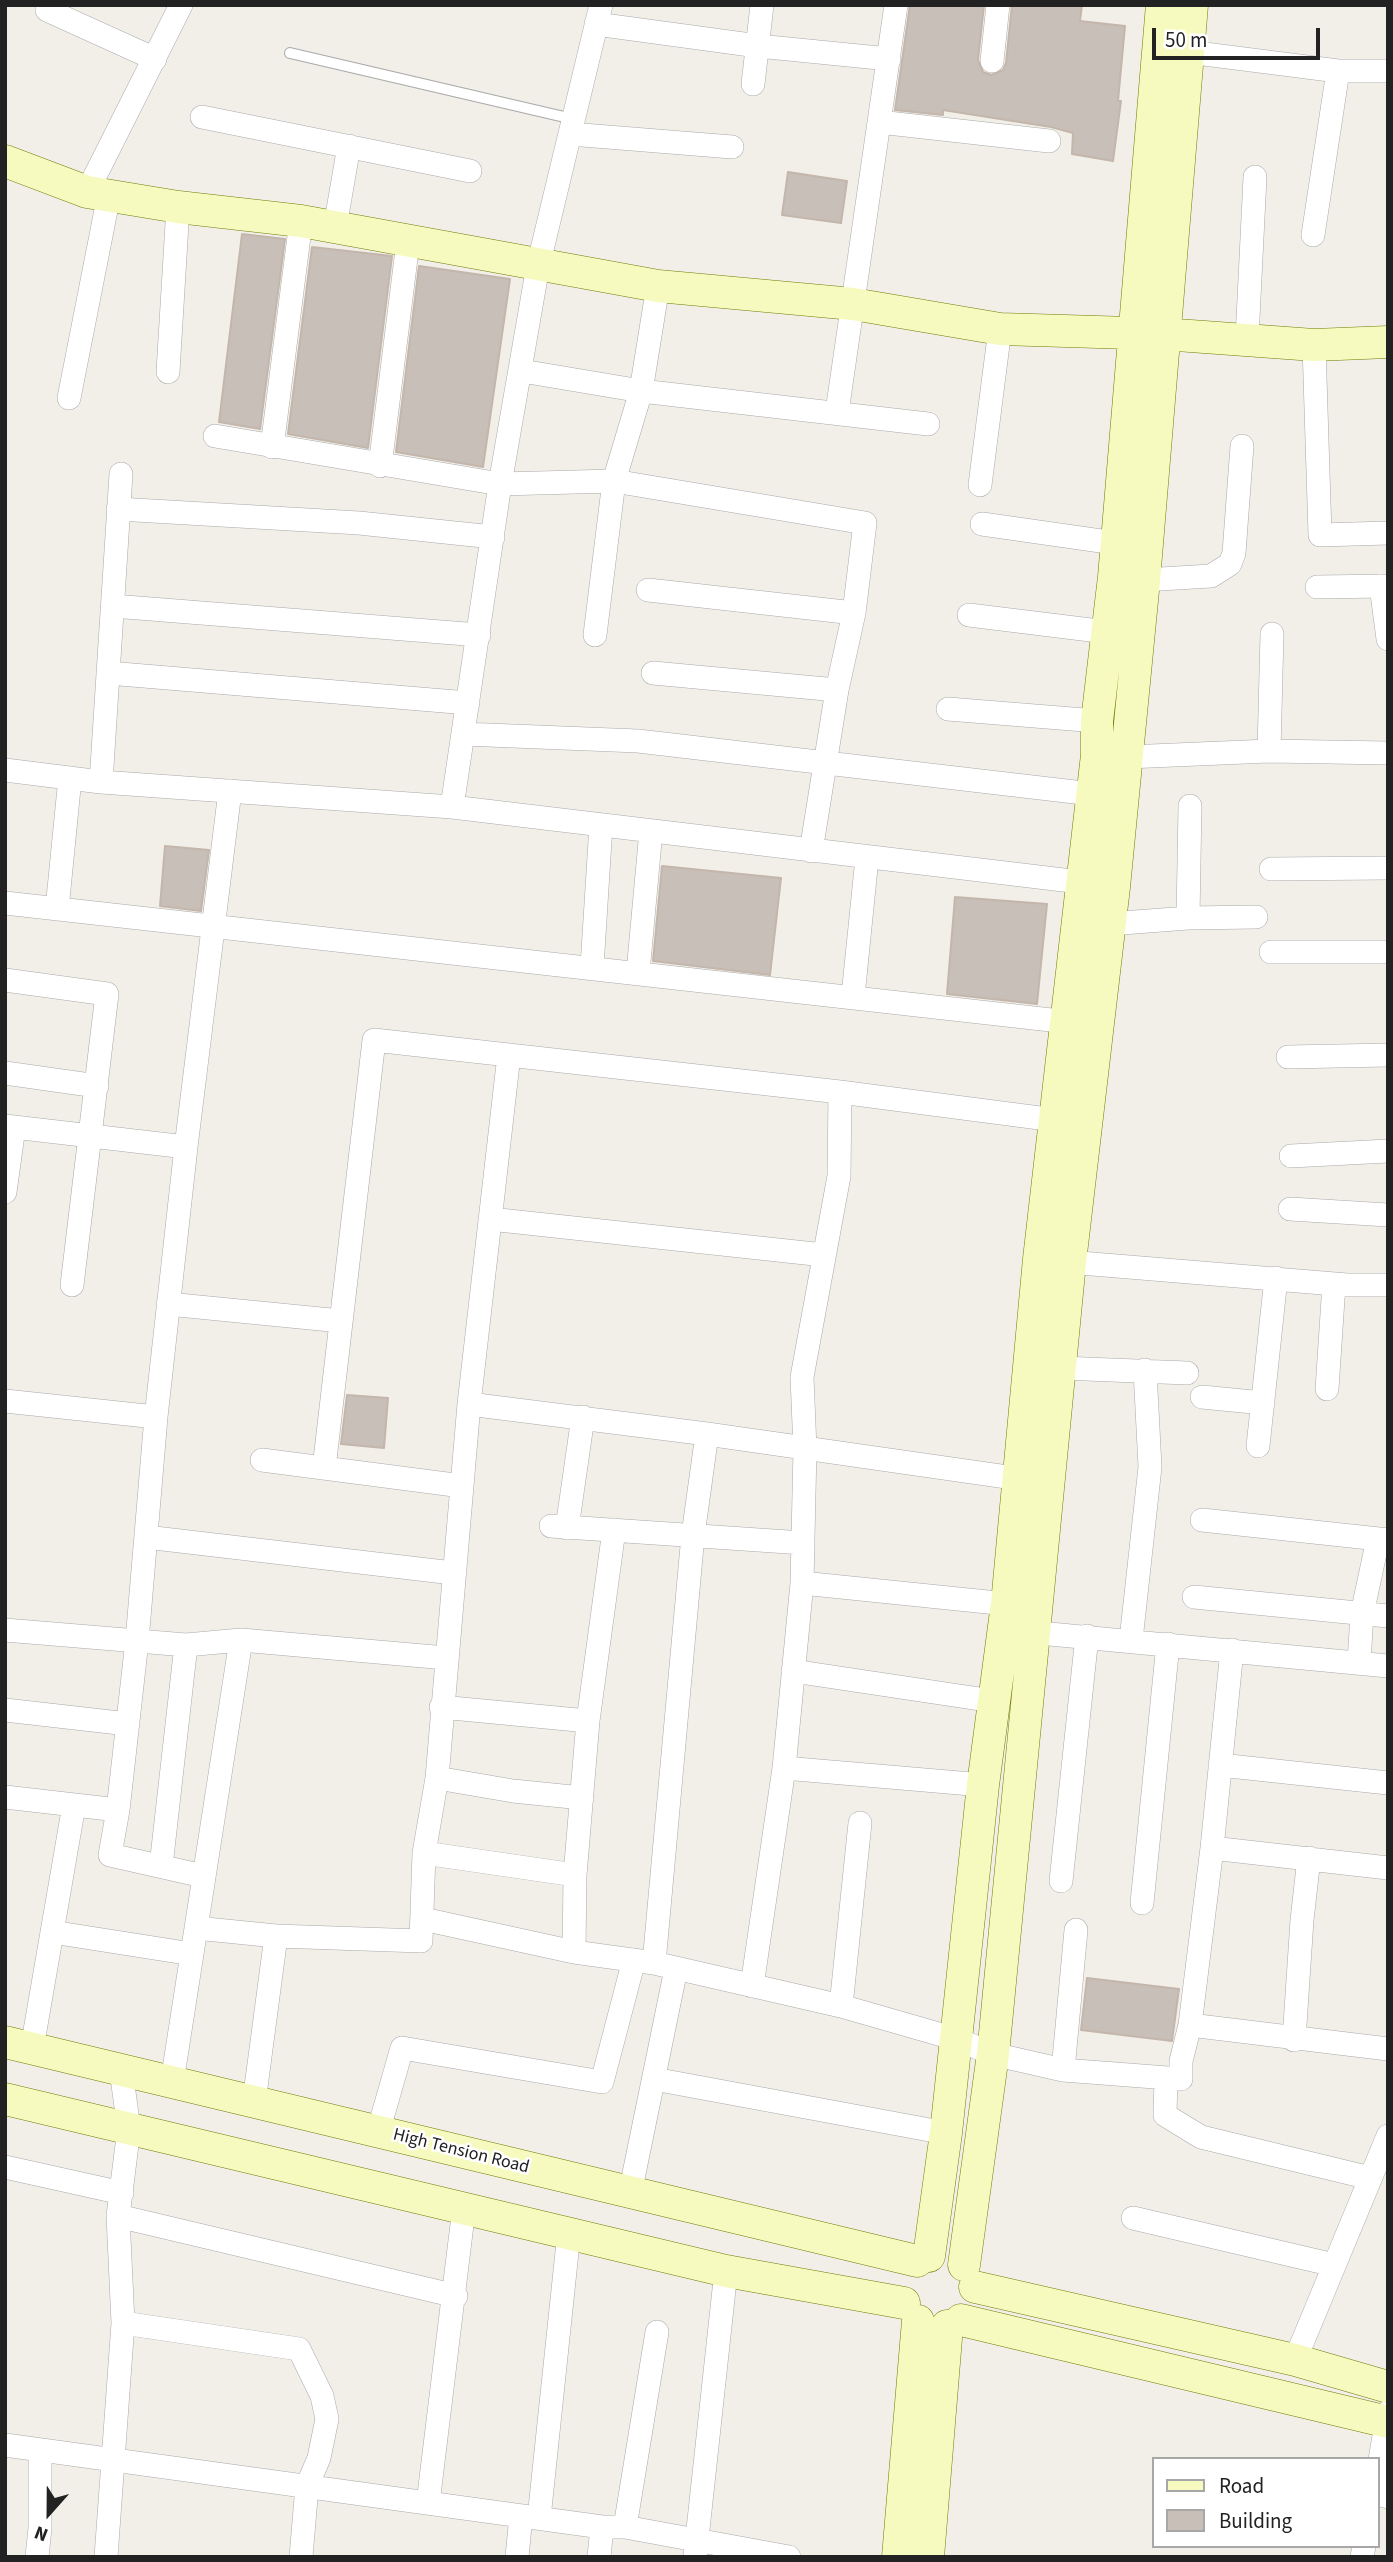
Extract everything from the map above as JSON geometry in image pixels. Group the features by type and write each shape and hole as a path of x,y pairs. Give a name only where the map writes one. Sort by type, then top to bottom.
{"street":[{"path":"69,398 98,194 181,5"},
{"path":"754,84 762,5"},
{"path":"837,412 896,5"},
{"path":"992,61 998,5"},
{"path":"928,2557 932,2317 903,2280 923,2258 946,2133 983,1785 1006,1617 1021,1479 1114,887 1144,580 1148,334 1171,50 1162,5"},
{"path":"1171,50 1192,5"},
{"path":"47,10 155,60"},
{"path":"452,807 480,635 500,484 522,371 538,266 598,15 758,46 889,59"},
{"path":"1171,50 1338,71 1388,71"},
{"path":"1313,235 1338,71"},
{"path":"202,117 470,171"},
{"path":"880,122 1049,141"},
{"path":"571,126 732,147"},
{"path":"335,227 349,146"},
{"path":"5,161 98,194 178,207 301,221 658,286 853,304 1000,329 1248,339 1314,345 1388,342"},
{"path":"1248,339 1255,177"},
{"path":"167,372 178,207"},
{"path":"272,447 301,221"},
{"path":"380,466 408,242"},
{"path":"595,635 614,481 641,391 658,286"},
{"path":"980,485 1000,329"},
{"path":"932,2317 969,2311 969,2276 1060,1368 1054,1261 1055,1121 1069,1022 1115,543 1148,334"},
{"path":"1314,345 1320,535 1388,533"},
{"path":"522,371 641,391 928,424"},
{"path":"215,436 380,466 500,484 614,481 865,523 854,613 837,690 811,851"},
{"path":"1144,580 1211,576 1230,564 1234,553 1242,446"},
{"path":"100,782 121,474"},
{"path":"118,509 359,523 493,537"},
{"path":"982,524 1115,543"},
{"path":"1317,587 1384,586 1388,639"},
{"path":"648,590 854,613"},
{"path":"113,606 480,635"},
{"path":"969,615 1107,632"},
{"path":"1269,751 1272,634"},
{"path":"108,673 468,703"},
{"path":"653,673 837,690"},
{"path":"948,709 1097,721"},
{"path":"463,734 638,741 1092,794"},
{"path":"1127,757 1269,751 1388,753"},
{"path":"5,770 100,782 452,807 1114,887"},
{"path":"57,909 70,778"},
{"path":"203,1876 110,1855 118,1810 137,1640 168,1304 230,791"},
{"path":"1188,918 1189,806"},
{"path":"592,967 601,825"},
{"path":"638,972 651,831"},
{"path":"853,996 867,858"},
{"path":"1271,869 1388,868"},
{"path":"5,903 1069,1022"},
{"path":"1109,924 1188,918 1256,917"},
{"path":"1271,952 1388,951"},
{"path":"5,980 107,994 72,1284"},
{"path":"324,1468 374,1040 840,1092 1055,1121"},
{"path":"196,1928 276,1936 421,1941 424,1853 437,1778 469,1404 509,1055"},
{"path":"1288,1057 1388,1055"},
{"path":"5,1073 97,1086"},
{"path":"752,1986 784,1768 802,1583 805,1449 802,1377 839,1176 840,1092"},
{"path":"5,1192 10,1127 186,1147"},
{"path":"1291,1156 1388,1151"},
{"path":"1290,1209 1388,1215"},
{"path":"490,1219 824,1255"},
{"path":"1054,1261 1334,1284 1388,1285"},
{"path":"1258,1446 1276,1279"},
{"path":"1327,1389 1334,1284"},
{"path":"168,1304 341,1321"},
{"path":"1060,1368 1187,1373"},
{"path":"1131,1640 1150,1467 1145,1370"},
{"path":"1202,1397 1263,1403"},
{"path":"5,1401 156,1417"},
{"path":"469,1404 707,1434 1021,1479"},
{"path":"583,1418 559,1527 803,1543"},
{"path":"630,2193 654,2079 655,1964 693,1535 707,1434"},
{"path":"262,1460 462,1486"},
{"path":"1202,1520 1383,1540 1362,1614 1359,1662"},
{"path":"574,1952 575,1875 588,1721 614,1530"},
{"path":"146,1536 453,1573"},
{"path":"802,1583 1006,1617 1035,1634 1087,1636 1388,1666"},
{"path":"1194,1597 1388,1616"},
{"path":"5,1630 186,1645 241,1640 446,1658"},
{"path":"1061,1881 1087,1636"},
{"path":"172,2082 241,1640"},
{"path":"1142,1903 1168,1644"},
{"path":"161,1866 186,1645"},
{"path":"423,1919 574,1952 655,1964 841,2006 956,2039 993,2054 1063,2070 1181,2078 1181,2061 1190,2025 1212,1848 1232,1650"},
{"path":"793,1671 993,1701"},
{"path":"441,1707 588,1721"},
{"path":"5,1710 128,1724"},
{"path":"1220,1765 1388,1783"},
{"path":"784,1768 983,1785"},
{"path":"437,1778 513,1791 582,1798"},
{"path":"5,1797 118,1810"},
{"path":"19,2045 52,1932 74,1805"},
{"path":"841,2006 860,1823"},
{"path":"1212,1848 1388,1868"},
{"path":"424,1853 575,1875"},
{"path":"1294,2040 1309,1858"},
{"path":"1063,2070 1076,1930"},
{"path":"52,1932 192,1954"},
{"path":"254,2102 276,1936"},
{"path":"378,2132 402,2048 602,2082 655,1964"},
{"path":"1190,2025 1294,2040 1388,2049"},
{"name":"High Tension Road","path":"19,2045 630,2193 923,2258"},
{"path":"106,2557 122,2323 118,2216 129,2129 121,2070"},
{"path":"1166,2078 1165,2115 1200,2137 1370,2178"},
{"path":"654,2079 946,2133"},
{"path":"5,2099 726,2271 1387,2419 1379,2466"},
{"path":"1295,2360 1388,2136"},
{"path":"5,2167 122,2193"},
{"path":"428,2503 456,2296 464,2208"},
{"path":"118,2216 456,2296"},
{"path":"1133,2218 1334,2265"},
{"path":"517,2557 530,2517 569,2233"},
{"path":"923,2258 953,2258 969,2276 1295,2360 1388,2387"},
{"path":"696,2548 726,2271"},
{"path":"898,2557 932,2317"},
{"path":"122,2323 299,2349 322,2396 327,2419 319,2458 307,2486 301,2557"},
{"path":"625,2527 657,2332"},
{"path":"5,2445 602,2527 625,2527 696,2548 789,2557"},
{"path":"37,2557 40,2528 40,2450"},
{"path":"599,2557 602,2527"}],"lane":[{"path":"290,53 571,126"}],"building":[{"path":"910,5 984,5 978,60 983,72 991,75 1003,70 1006,63 1012,5 1082,5 1080,21 1125,26 1118,101 1121,101 1113,161 1072,154 1073,133 1051,127 943,110 943,115 895,110"},
{"path":"788,172 847,181 841,223 782,215"},
{"path":"242,234 285,239 260,429 219,422"},
{"path":"312,247 392,256 368,448 288,434"},
{"path":"419,266 510,279 483,467 396,452"},
{"path":"165,846 209,850 201,911 160,906"},
{"path":"662,866 781,878 770,975 653,961"},
{"path":"955,897 1047,904 1037,1004 947,994"},
{"path":"347,1395 388,1398 384,1448 341,1444"},
{"path":"1087,1978 1179,1989 1172,2041 1081,2030"}]}
